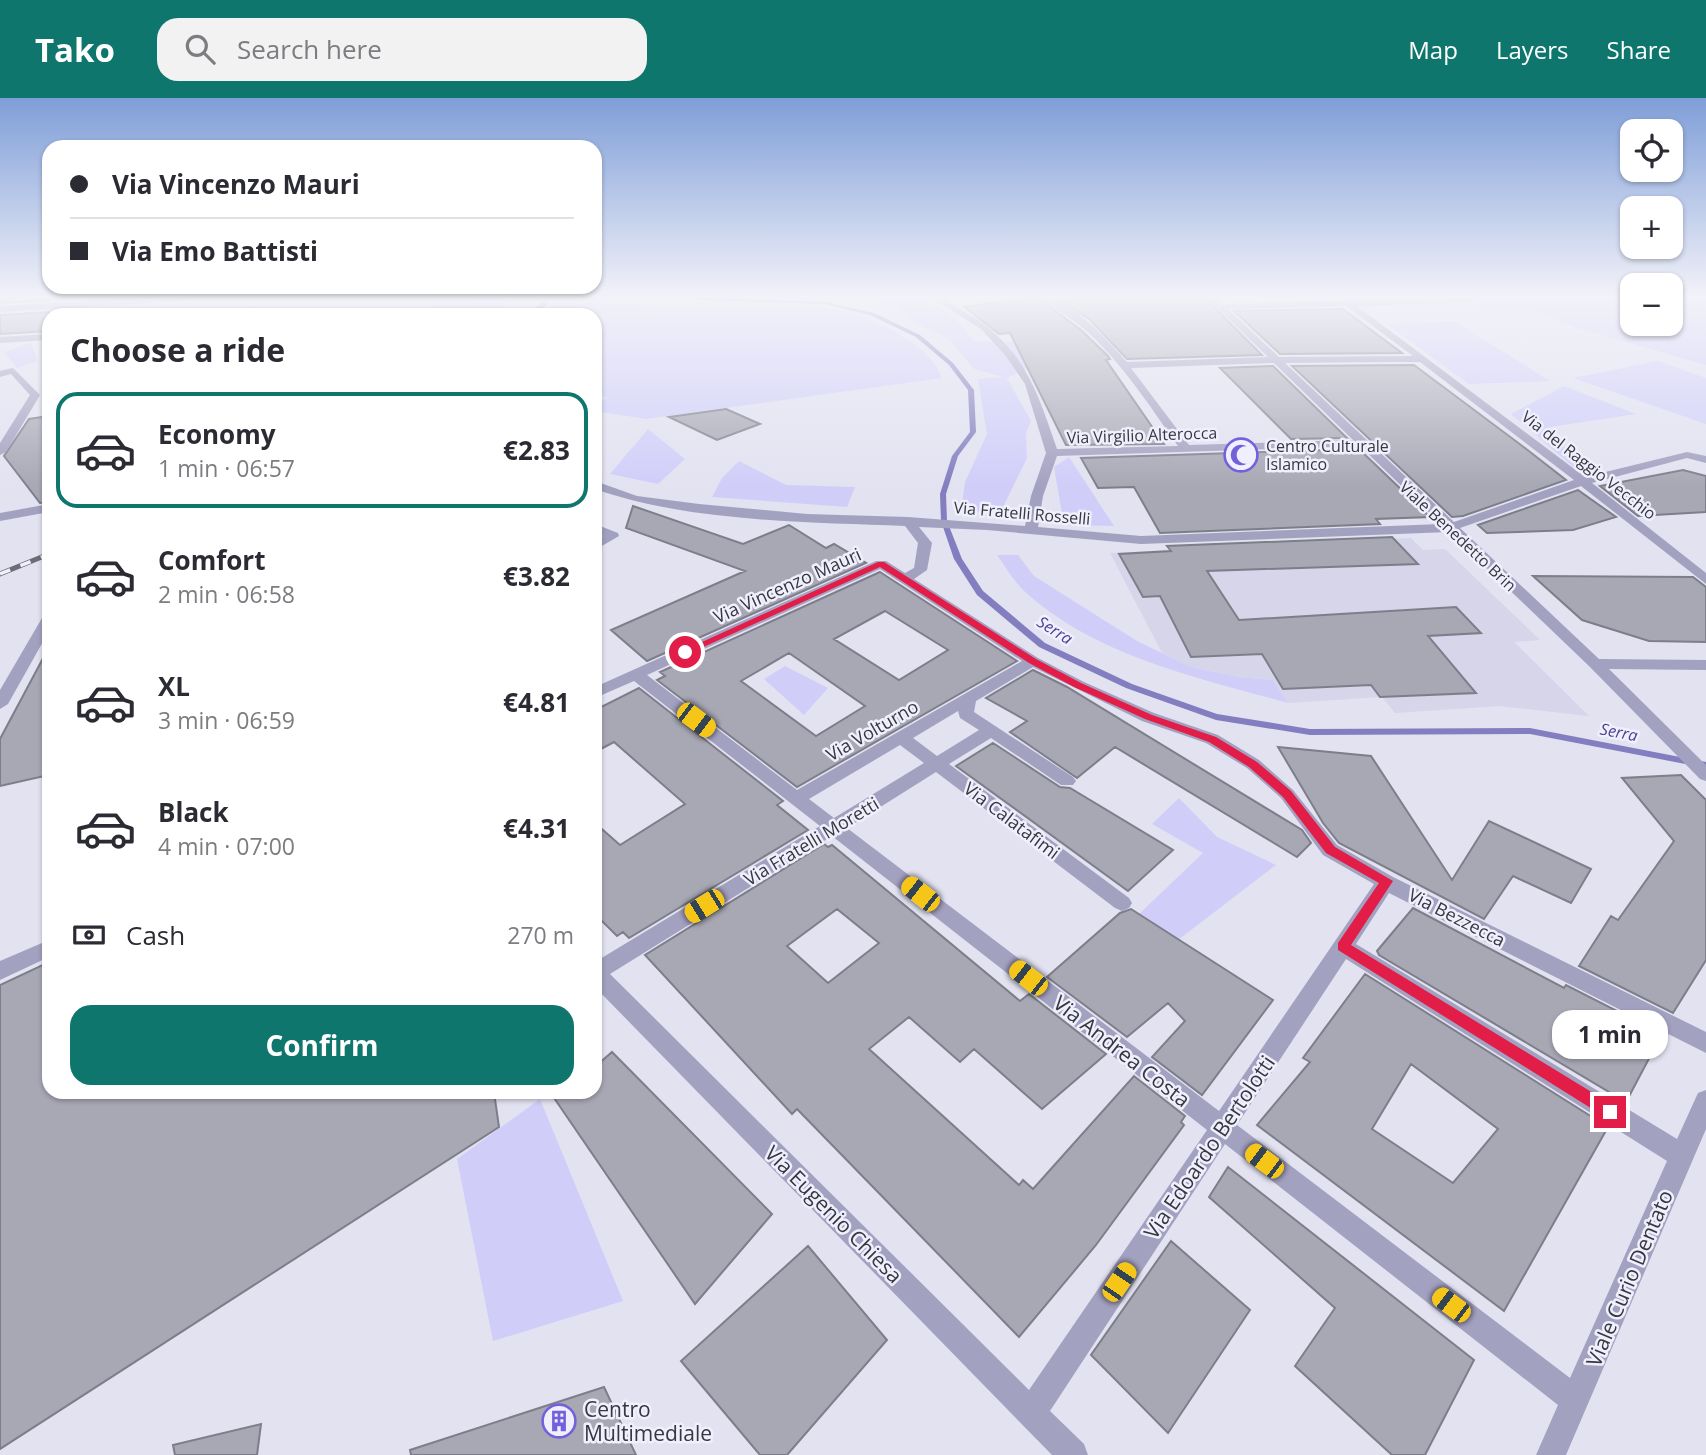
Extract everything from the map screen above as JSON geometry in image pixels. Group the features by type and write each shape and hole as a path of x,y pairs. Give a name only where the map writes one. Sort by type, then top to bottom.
{"street":[{"path":"1014,360 1030,384 1052,453 1037,496 1031,530"},
{"path":"1120,360 1186,449"},
{"path":"1124,365 1193,360"},
{"path":"1207,360 1278,363 1375,360"},
{"name":"Viale Benedetto Brin","path":"1275,360 1359,443 1595,664 1706,775"},
{"name":"Via del Raggio Vecchio","path":"1425,360 1706,580"},
{"path":"0,374 13,371 35,395 0,452"},
{"name":"Via Virgilio Alterocca","path":"1052,453 1359,443"},
{"name":"Via Fratelli Rosselli","path":"602,487 635,499 699,508 807,518 987,526 1141,540 1450,528 1581,482 1687,455 1706,460"},
{"path":"0,517 42,509"},
{"path":"904,579 920,570 925,543 908,522"},
{"path":"602,531 613,536 602,542"},
{"name":"Via Bezzecca","path":"881,564 1033,661 1148,717 1212,739 1253,764 1287,794 1331,850 1386,881 1706,1043"},
{"name":"Via Vincenzo Mauri","path":"602,690 881,564"},
{"path":"0,704 42,630"},
{"name":"Via Volturno","path":"796,797 1033,661"},
{"path":"1595,664 1706,665"},
{"name":"Via Andrea Costa","path":"635,674 1576,1401"},
{"path":"968,699 966,715 1067,781"},
{"name":"Via Fratelli Moretti","path":"602,969 990,731"},
{"name":"Via Calatafimi","path":"901,737 1122,903"},
{"name":"Via Edoardo Bertolotti","path":"1031,1413 1386,881"},
{"path":"1342,946 1682,1156"},
{"path":"0,971 42,951"},
{"name":"Via Eugenio Chiesa","path":"602,980 1073,1455"},
{"name":"Viale Curio Dentato","path":"1551,1455 1706,1101"}],"shaded area":[{"path":"11,360 38,361 17,368"},
{"path":"602,360 931,360 942,378 646,419 602,412 602,400 607,398 602,396"},
{"path":"967,360 1047,360 1007,378 1031,421 1026,433 1027,458 1000,513 961,510 965,482 987,434 978,379 1004,377 974,369"},
{"path":"1436,360 1517,360 1550,381 1469,384"},
{"path":"1690,360 1706,360 1706,365"},
{"path":"1658,361 1706,378 1706,424 1573,378"},
{"path":"1564,386 1636,414 1550,427 1561,445 1588,464 1576,469 1511,414"},
{"path":"648,429 685,459 658,484 610,474"},
{"path":"1069,457 1114,526 1064,525 1054,467"},
{"path":"739,461 786,485 855,487 847,507 712,497 722,478"},
{"path":"1411,538 1423,550 1445,549 1540,640 1514,642 1589,716 1500,706 1395,713 1382,697 1288,703 1273,680 1239,677 1191,667 1162,653 1110,553"},
{"path":"997,555 1018,555 1034,576 1137,641 1191,667 1239,677 1273,680 1288,703 1148,662 1082,632 1051,613 1023,590"},
{"path":"785,666 828,688 804,715 764,679"},
{"path":"1179,798 1217,837 1276,865 1178,940 1138,915 1203,853 1152,824"},
{"path":"540,1099 623,1301 493,1341 457,1159"}],"building":[{"path":"1024,360 1106,360 1164,444 1066,445"},
{"path":"1414,365 1566,480 1463,516 1452,517 1292,366"},
{"path":"1273,366 1347,438 1291,439 1220,368"},
{"path":"726,409 760,424 717,440 669,417"},
{"path":"42,417 42,503 4,456 29,419"},
{"path":"1359,449 1430,517 1376,519 1380,524 1160,533 1134,487 1098,488 1081,458"},
{"path":"1683,470 1706,476 1706,512 1638,516 1600,486"},
{"path":"1578,490 1616,517 1573,530 1487,533 1478,525"},
{"path":"633,506 743,544 789,525 826,548 834,544 866,563 647,661 611,630 745,571 626,528"},
{"path":"1392,537 1418,564 1207,571 1239,620 1456,607 1481,633 1428,636 1476,693 1380,697 1371,685 1283,689 1262,654 1191,657 1160,596 1143,597 1119,554 1171,551 1167,546"},
{"path":"880,572 1017,661 797,787 657,680 665,676 660,672","holes":["885,611 948,650 899,680 834,639","789,653 865,706 816,736 741,681"]},
{"path":"1533,576 1693,577 1706,587 1706,642 1649,641 1582,620"},
{"path":"42,660 42,777 0,786 0,739"},
{"path":"1033,670 1067,687 1302,830 1311,843 1297,857 1115,747 1077,778 1010,732 1027,721 986,698"},
{"path":"639,688 783,801 777,805 808,830 629,938 623,932 617,936 602,921 602,829 620,845 685,804 614,742 602,748 602,706"},
{"path":"993,743 1060,787 1070,788 1173,850 1128,891 956,766"},
{"path":"1278,747 1371,756 1452,880 1489,821 1591,869 1571,903 1513,876 1484,919 1339,843 1323,823"},
{"path":"1681,775 1706,800 1706,960 1673,1013 1579,966 1611,916 1618,920 1674,841 1622,778"},
{"path":"824,844 828,847 832,845 1020,1001 1029,994 1106,1054 1042,1109 974,1049 960,1062 909,1017 869,1049 1019,1185 1023,1180 1033,1189 1134,1076 1185,1116 1181,1122 1184,1125 1096,1245 1019,1337 797,1109 792,1114 645,955","holes":["837,909 879,943 828,983 787,946"]},
{"path":"1413,908 1564,988 1566,985 1662,1034 1626,1102 1379,955 1377,951"},
{"path":"1131,909 1273,1000 1202,1095 1152,1057 1185,1021 1168,1003 1127,1037 1047,977 1120,913"},
{"path":"42,965 42,1099 495,1099 499,1127 0,1449 0,985"},
{"path":"1365,974 1608,1127 1504,1311 1257,1125 1310,1062 1303,1058","holes":["1411,1064 1498,1129 1453,1183 1372,1129"]},
{"path":"612,1052 772,1214 695,1304 555,1099 602,1099 602,1061"},
{"path":"1228,1167 1474,1360 1425,1455 1392,1455 1295,1366 1335,1308 1209,1197"},
{"path":"1171,1241 1250,1310 1168,1433 1091,1355"},
{"path":"808,1246 887,1340 787,1455 760,1455 681,1361"},
{"name":"Centro Multimediale","path":"604,1387 636,1455 411,1455 410,1450"},
{"path":"261,1424 257,1455 175,1455 173,1445"}],"waterway":[{"name":"Serra","path":"947,360 971,390 973,432 955,456 943,494 944,521 958,559 980,593 1042,645 1129,686 1216,717 1310,732 1530,731 1706,765"}],"railway":[{"path":"0,574 42,557"}],"place":[{"name":"Centro Culturale Islamico","path":"1241,455"},
{"name":"Centro Multimediale","path":"559,1421"}],"route":[{"path":"685,652 881,564 1033,661 1148,717 1212,739 1253,764 1287,794 1331,850 1386,881 1342,946 1610,1112"}]}
